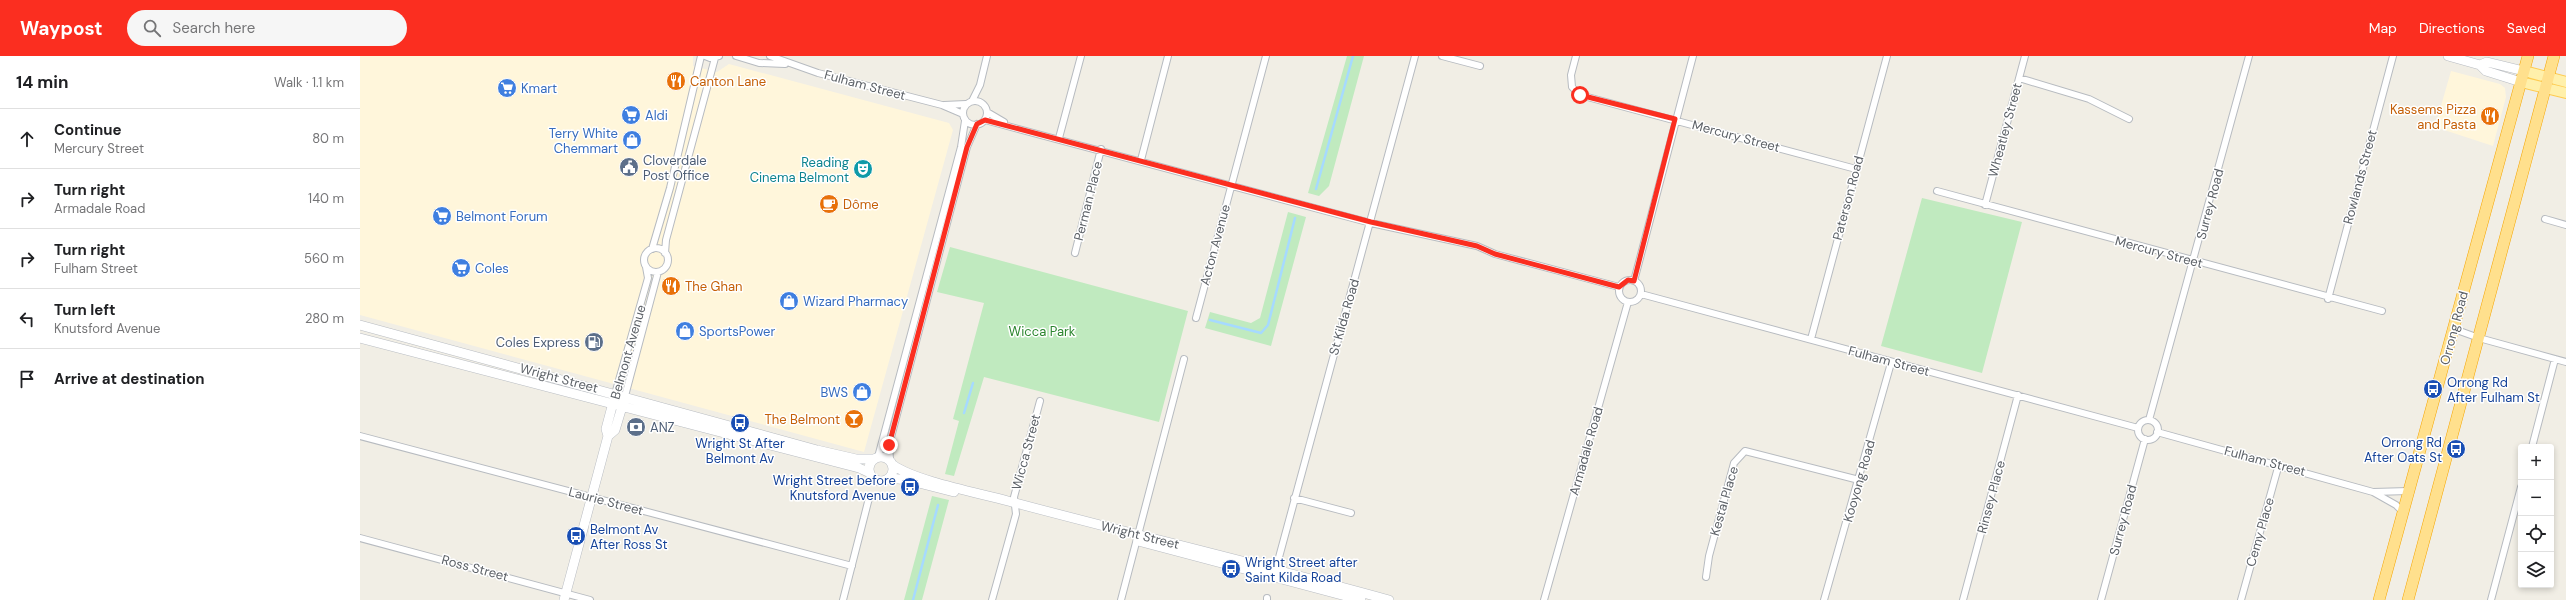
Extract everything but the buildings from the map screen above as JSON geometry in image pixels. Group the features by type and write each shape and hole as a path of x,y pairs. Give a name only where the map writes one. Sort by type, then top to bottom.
{"highway":[{"name":"Orrong Road","path":"2379,600 2528,56"},
{"name":"Orrong Road","path":"2408,600 2554,56"}],"main road":[{"path":"2522,77 2547,82 2566,82"},
{"path":"2547,82 2566,93"}],"street":[{"name":"Belmont Avenue","path":"565,596 608,436 606,428 648,278 644,263 645,255 652,249 670,188 702,56"},
{"name":"Belmont Avenue","path":"608,436 615,430 658,272 667,266 665,253 666,240 717,57 705,56"},
{"name":"Fulham Street","path":"736,56 759,63 789,64"},
{"name":"Fulham Street","path":"770,56 789,64 942,105 963,114"},
{"path":"987,56 980,85 981,102 987,112 1009,125"},
{"path":"1059,138 1081,56"},
{"path":"1141,160 1168,56"},
{"name":"Acton Avenue","path":"1196,318 1266,56"},
{"name":"St Kilda Road","path":"1273,578 1415,56"},
{"path":"1442,56 1480,66"},
{"name":"Mercury Street","path":"1576,56 1571,74 1572,86 1580,95 1675,119 1856,170"},
{"path":"1634,281 1692,56"},
{"name":"Paterson Road","path":"1810,339 1887,56"},
{"name":"Wheatley Street","path":"1985,205 2024,56"},
{"name":"Surrey Road","path":"2150,420 2249,56"},
{"name":"Rowlands Street","path":"2328,298 2392,56"},
{"path":"2448,56 2480,65 2487,62 2522,77"},
{"path":"2019,78 2089,99 2130,119"},
{"path":"870,473 869,466 876,458 959,155 966,121 963,114 980,85"},
{"name":"Fulham Street","path":"942,105 981,102"},
{"path":"985,120 987,112"},
{"path":"890,478 893,472 889,445 967,147 977,124 985,120 1101,149 1371,222 1477,246 1495,254 1619,287"},
{"path":"966,121 977,124"},
{"name":"Perman Place","path":"1074,253 1101,149"},
{"name":"Mercury Street","path":"1937,191 2194,262 2382,311"},
{"path":"2545,219 2566,225"},
{"path":"652,249 659,249 665,253"},
{"path":"646,267 649,270 658,272"},
{"path":"1628,280 1634,281 1641,288 1641,294 1638,299 1628,302 1622,299 1619,294 1619,287 1628,280"},
{"name":"Fulham Street","path":"1641,294 1892,362 2018,394 2138,428"},
{"name":"Armadale Road","path":"1544,600 1628,302"},
{"path":"360,338 361,325"},
{"name":"Wright Street","path":"361,325 625,396 817,450 856,459 876,458 891,462 911,474 1015,506"},
{"path":"2454,329 2479,338 2566,362"},
{"name":"Wright Street","path":"360,338 804,452 860,468 870,473 878,481 890,478 907,480 1015,506 1138,538 1273,578 1361,600"},
{"path":"1121,600 1184,358"},
{"path":"2533,444 2555,359"},
{"name":"Kooyong Road","path":"1824,600 1892,362"},
{"name":"Rinsey Place","path":"1963,600 2018,394"},
{"name":"Wicca Street","path":"992,600 1015,506 1014,497 1040,401"},
{"path":"2150,420 2156,426 2157,432 2154,437 2145,439 2139,435 2138,428 2142,422 2150,420"},
{"name":"Fulham Street","path":"2157,432 2279,464 2373,492 2396,504 2403,512"},
{"name":"Laurie Street","path":"360,436 852,566"},
{"name":"Surrey Road","path":"2101,600 2145,439"},
{"name":"Kestal Place","path":"1706,577 1709,556 1734,463 1745,451 1859,480"},
{"name":"Cemy Place","path":"2241,600 2279,464"},
{"name":"Fulham Street","path":"2373,492 2409,491"},
{"path":"843,600 869,498"},
{"path":"1294,498 1351,513"},
{"path":"2491,600 2518,498"},
{"name":"Ross Street","path":"360,538 565,596 590,600"},
{"name":"Wright Street","path":"1138,538 1276,568 1389,600"}],"shaded area":[{"path":"360,56 693,56 693,66 717,72 729,64 949,123 953,130 864,452 360,315"},
{"path":"2451,71 2500,84 2505,88 2506,97 2493,146 2435,127"}],"green space":[{"path":"1347,56 1364,56 1329,186 1319,196 1308,193"},
{"path":"1922,198 2022,222 1982,373 1881,346"},
{"path":"1288,212 1306,217 1271,346 1205,328 1210,312 1251,323 1260,318"},
{"name":"Wicca Park","path":"950,247 1188,311 1159,422 984,377 954,476 945,474 959,421 953,419 984,303 937,292"},
{"path":"932,496 949,500 922,600 904,600"}],"waterway":[{"path":"1316,189 1353,56"},
{"path":"1210,320 1261,333 1268,325 1295,218"},
{"path":"964,413 973,383"},
{"path":"913,600 938,505"}],"place":[{"name":"Canton Lane","path":"676,81"},
{"name":"Kmart","path":"507,88"},
{"name":"Aldi","path":"631,115"},
{"name":"Kassems Pizza and Pasta","path":"2490,116"},
{"name":"Terry White Chemmart","path":"632,140"},
{"name":"Cloverdale Post Office","path":"629,167"},
{"name":"Reading Cinema Belmont","path":"863,169"},
{"name":"Dôme","path":"829,204"},
{"name":"Belmont Forum","path":"442,216"},
{"name":"Coles","path":"461,268"},
{"name":"The Ghan","path":"671,286"},
{"name":"Wizard Pharmacy","path":"789,301"},
{"name":"SportsPower","path":"685,331"},
{"name":"Coles Express","path":"594,342"},
{"name":"Orrong Rd After Fulham St","path":"2433,389"},
{"name":"BWS","path":"862,392"},
{"name":"The Belmont","path":"854,419"},
{"name":"Wright St After Belmont Av","path":"740,423"},
{"name":"ANZ","path":"636,427"},
{"name":"Orrong Rd After Oats St","path":"2456,449"},
{"name":"Wright Street before Knutsford Avenue","path":"910,487"},
{"name":"Belmont Av After Ross St","path":"576,536"},
{"name":"Wright Street after Saint Kilda Road","path":"1231,569"}],"route":[{"path":"889,445 967,147 977,124 980,124 985,120 1009,125 1371,222 1450,242 1477,246 1495,254 1619,287 1628,280 1634,281 1675,119 1580,95"}]}
